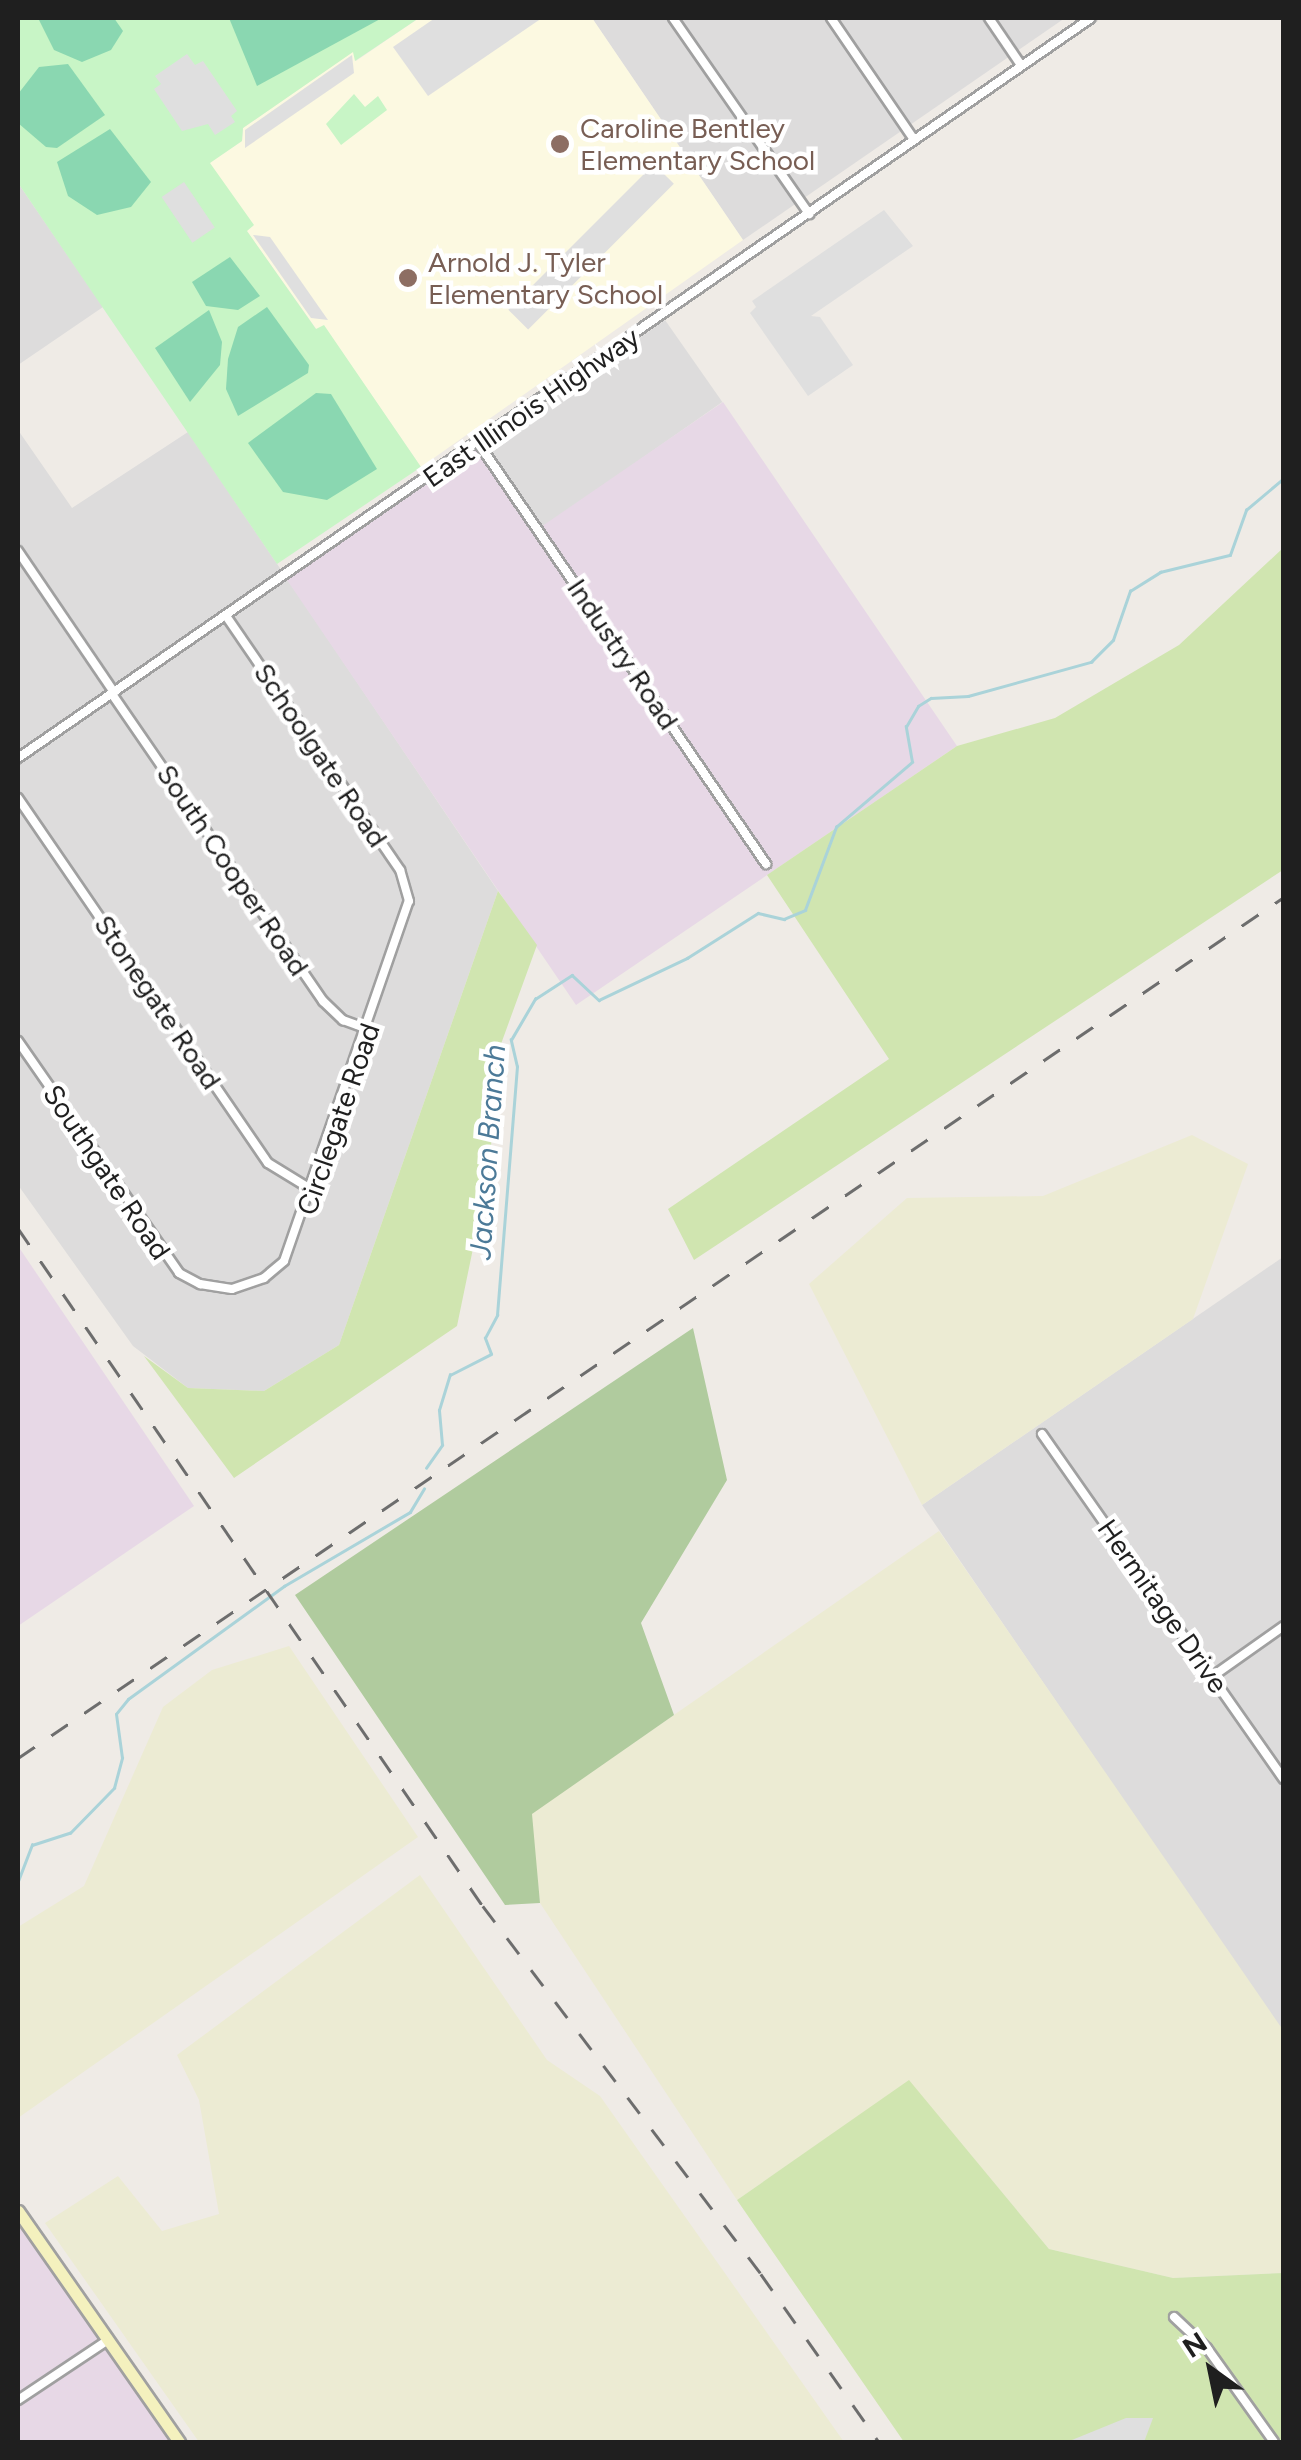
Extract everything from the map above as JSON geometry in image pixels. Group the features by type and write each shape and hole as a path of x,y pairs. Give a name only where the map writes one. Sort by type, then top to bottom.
{"main road":[{"path":"18,2210 179,2442"}],"street":[{"path":"673,18 809,214"},
{"path":"831,18 914,138"},
{"path":"989,18 1021,64"},
{"name":"East Illinois Highway","path":"18,758 479,444 1091,18"},
{"name":"Industry Road","path":"479,444 766,864"},
{"name":"South Cooper Road","path":"18,551 322,1001 343,1020 368,1029"},
{"name":"Schoolgate Road","path":"226,616 400,870 409,896"},
{"name":"Stonegate Road","path":"18,798 268,1163 312,1190"},
{"name":"Circlegate Road","path":"210,1287 246,1286 278,1267 294,1244 407,920 409,896"},
{"name":"Southgate Road","path":"18,1040 172,1266 210,1287"},
{"name":"Hermitage Drive","path":"1042,1434 1284,1779"},
{"path":"1212,1676 1284,1626"},
{"path":"1174,2317 1207,2348 1274,2442"},
{"path":"18,2400 108,2340"}],"shaded area":[{"path":"419,18 592,18 743,240 421,467 324,326 317,330 246,230 253,226 209,163 242,141 243,128 354,51 356,61"},
{"path":"435,18 542,18 428,96 393,47"},
{"path":"592,18 1065,18 743,240"},
{"path":"187,54 195,65 203,61 237,111 231,116 235,122 215,135 208,124 182,131 154,89 161,84 155,76"},
{"path":"352,55 354,73 245,148 245,130"},
{"path":"654,164 674,184 528,329 508,310"},
{"path":"184,182 215,228 192,243 162,197"},
{"path":"18,183 103,307 18,365"},
{"path":"884,210 913,246 811,316 820,317 853,365 808,396 750,313 756,307 752,301"},
{"path":"253,235 270,237 328,320 311,318"},
{"path":"665,320 722,402 536,532 479,450"},
{"path":"723,402 957,746 576,1005 287,580 478,449 535,531"},
{"path":"18,430 72,508 188,432 498,891 339,1345 264,1391 188,1388 133,1346 18,1185"},
{"path":"18,1246 194,1506 18,1626"},
{"path":"1283,1257 1283,2034 922,1505"},
{"path":"18,2222 171,2442 18,2442"},
{"path":"1126,2418 1153,2418 1144,2442 1067,2442"}],"green space":[{"path":"18,18 419,18 355,61 353,52 243,128 242,141 210,163 254,225 247,231 316,329 324,325 421,467 277,564 18,183"},
{"path":"38,18 114,18 123,31 111,50 82,62 54,50"},
{"path":"229,18 382,18 257,86"},
{"path":"68,64 105,115 57,148 46,147 18,123 18,94 39,67"},
{"path":"354,94 365,107 378,96 387,110 341,145 326,124"},
{"path":"110,129 151,182 131,207 97,215 68,196 57,162"},
{"path":"230,257 260,296 238,310 206,306 192,282"},
{"path":"267,307 309,365 308,373 238,416 226,389 228,359 238,327"},
{"path":"209,310 222,342 220,365 190,402 155,348"},
{"path":"316,393 331,394 377,469 327,500 283,492 248,443"},
{"path":"1283,548 1283,870 694,1260 668,1209 889,1059 767,875 957,746 1055,718 1179,645"},
{"path":"498,891 537,945 501,1044 488,1176 457,1326 234,1478 144,1356 188,1388 264,1391 339,1345"},
{"path":"1192,1135 1248,1164 1193,1319 922,1505 809,1284 907,1198 1043,1196"},
{"path":"693,1328 727,1480 641,1623 674,1715 532,1814 540,1903 505,1905 295,1595"},
{"path":"939,1531 1283,2030 1283,2273 1173,2278 1049,2249 909,2081 737,2200 540,1903 531,1814"},
{"path":"289,1646 418,1837 18,2118 18,1927 84,1886 163,1707 212,1670"},
{"path":"420,1875 547,2060 600,2096 844,2442 199,2442 45,2223 118,2176 162,2231 219,2214 199,2100 177,2055"},
{"path":"909,2080 1049,2249 1173,2278 1283,2273 1283,2442 904,2442 737,2200"}],"waterway":[{"name":"Jackson Branch","path":"426,1468 442,1445 439,1410 450,1375 491,1354 485,1338 497,1315 517,1067 511,1040 535,999 572,975 599,1000 687,958 758,913 784,919 805,910 836,827 912,762 906,727 918,706 931,698 968,696 1091,662 1113,640 1130,591 1160,572 1230,555 1246,510 1284,478"},
{"name":"Jackson Branch","path":"18,1881 32,1845 70,1833 114,1788 122,1758 116,1714 128,1699 284,1586 410,1512 424,1489"}],"railway":[{"path":"18,1758 1284,897"},
{"path":"18,1228 483,1906 761,2274 879,2442"}],"place":[{"name":"Caroline Bentley Elementary School","path":"560,144"},
{"name":"Arnold J. Tyler Elementary School","path":"408,278"}]}
